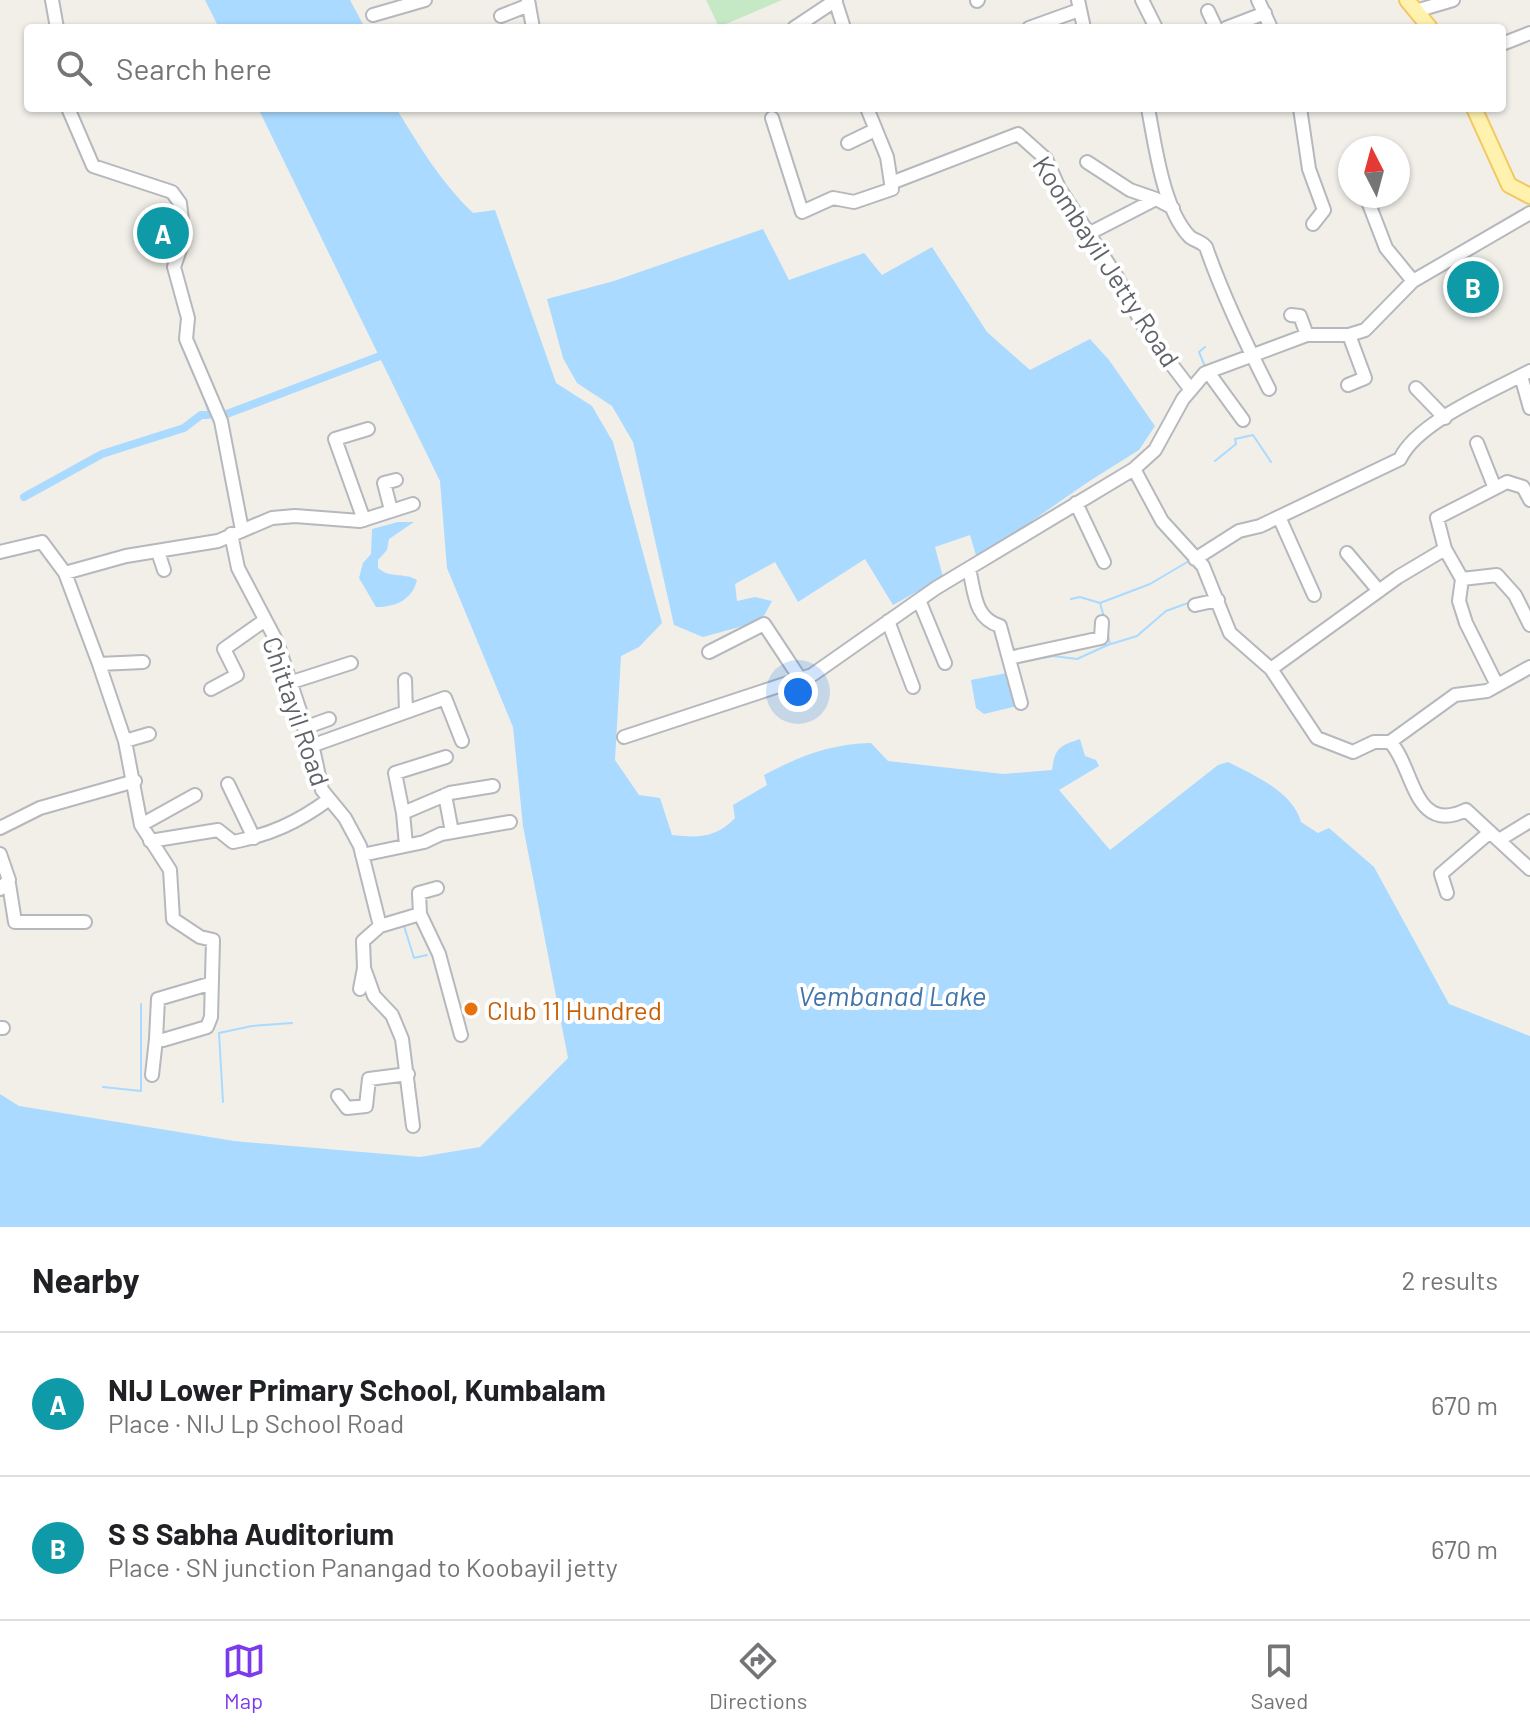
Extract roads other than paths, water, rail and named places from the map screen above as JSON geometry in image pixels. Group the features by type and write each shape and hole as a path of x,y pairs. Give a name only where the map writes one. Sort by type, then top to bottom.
{"main road":[{"path":"1413,5 1427,24"},
{"path":"1476,112 1509,185 1530,196"}],"street":[{"path":"52,0 56,24"},
{"path":"373,15 425,0"},
{"path":"800,24 836,0 843,24"},
{"path":"1142,0 1154,24"},
{"path":"1258,0 1269,24"},
{"path":"1413,5 1453,0"},
{"path":"501,16 529,3 532,24"},
{"path":"1038,24 1078,5"},
{"path":"1208,11 1214,24"},
{"path":"1236,24 1265,13"},
{"path":"1506,42 1530,33"},
{"name":"Chittayil Road","path":"70,112 93,166 177,197 184,238 174,267 188,318 186,339 221,421 238,568 277,642 320,784 328,800 345,818 362,855 380,926"},
{"path":"868,112 887,157 891,183"},
{"path":"1149,112 1157,155 1173,208 1191,239 1206,247 1222,296 1269,389"},
{"path":"1301,112 1309,169 1324,210 1313,224"},
{"name":"Koombayil Jetty Road","path":"772,118 802,212 833,198 854,202 892,189 891,183 1018,134 1046,159 1059,188 1146,331 1191,390"},
{"path":"848,143 875,130"},
{"path":"1087,162 1130,190 1173,208"},
{"path":"1088,234 1156,199"},
{"path":"1371,208 1386,248 1413,281"},
{"path":"624,737 801,680 841,658 919,600 1134,469 1155,450 1191,390 1208,372 1307,335 1349,335 1365,330 1413,281 1530,213"},
{"path":"1291,315 1300,316 1307,335"},
{"path":"1348,385 1365,378 1349,335"},
{"path":"1208,372 1243,420"},
{"path":"1195,559 1239,531 1279,517 1400,459 1407,445 1445,418 1526,373 1530,408"},
{"path":"1416,388 1445,418"},
{"path":"364,520 335,439 368,429"},
{"path":"1477,443 1494,486"},
{"path":"1134,469 1154,509 1203,566 1230,633 1271,669 1317,738 1353,752 1374,742 1390,742 1455,695 1472,695 1530,667"},
{"path":"388,481 391,510"},
{"path":"1497,685 1466,623 1459,601 1462,579 1445,549 1437,518 1494,486 1514,481 1530,500"},
{"path":"1076,503 1104,562"},
{"path":"65,573 126,556 218,541 272,518 295,516 364,520 413,504"},
{"path":"1279,517 1314,595"},
{"path":"0,552 42,542 65,573 125,741 141,825 170,870 173,919 200,937 213,940 209,984 211,1017 207,1027 156,1039"},
{"path":"1271,669 1379,591 1445,549"},
{"path":"158,552 164,570"},
{"path":"1347,553 1379,591"},
{"path":"969,569 980,615 985,621 1000,626 1021,703"},
{"path":"1462,579 1497,575 1515,595 1530,625"},
{"path":"919,600 945,663"},
{"path":"1195,605 1218,600"},
{"path":"251,680 237,675 220,644 265,620"},
{"path":"888,621 913,687"},
{"path":"1009,658 1101,638 1102,622"},
{"path":"709,652 764,624 801,680"},
{"path":"99,664 143,662"},
{"path":"289,683 351,663"},
{"path":"211,689 237,675"},
{"path":"405,680 406,712"},
{"path":"311,746 445,698 462,741"},
{"path":"304,728 329,719"},
{"path":"125,741 149,734"},
{"path":"1390,742 1420,800 1439,817 1452,817 1466,810 1530,869"},
{"path":"406,845 395,773 446,757"},
{"path":"0,828 40,808 135,781"},
{"path":"150,841 218,830 233,842 254,838 228,784"},
{"path":"403,813 445,795 493,786"},
{"path":"141,825 195,795"},
{"path":"445,795 452,832"},
{"name":"Chittayil Road","path":"254,838 302,819 328,800"},
{"path":"1447,893 1441,874 1494,836 1530,821"},
{"path":"362,855 452,832 510,822"},
{"path":"0,854 4,886 15,922 85,922"},
{"path":"437,888 419,893 420,914 439,954 461,1035"},
{"path":"360,989 364,968 363,941 380,926 420,914"},
{"path":"364,968 374,996 392,1015 402,1039 413,1126"},
{"path":"152,1075 158,999 209,984"},
{"path":"338,1096 347,1108 366,1106 369,1079 408,1074"}],"water":[{"path":"205,0 350,0 363,24 217,24"},
{"name":"Vembanad Lake","path":"260,112 399,112 431,163 461,201 473,213 495,210 556,383 592,406 613,442 662,623 639,647 621,656 615,760 639,795 660,798 672,835 698,836 721,830 735,818 733,805 767,785 764,775 829,749 871,743 888,761 1003,774 1052,770 1059,749 1080,739 1085,756 1096,760 1099,766 1059,790 1110,850 1218,765 1228,762 1281,793 1297,811 1301,822 1318,833 1329,828 1374,867 1449,1004 1530,1036 1530,1227 0,1227 0,1094 19,1106 234,1141 420,1157 480,1147 568,1058 523,826 513,727 447,568 440,481"},
{"path":"763,229 789,280 864,253 882,275 932,247 987,332 1030,370 1090,339 1109,360 1155,426 1139,450 977,559 970,535 935,547 943,577 893,605 865,559 798,602 775,562 735,584 737,601 755,597 772,601 761,621 703,637 674,625 633,442 612,406 577,383 563,358 547,299 614,281"},
{"path":"398,522 414,522 389,539 387,550 378,560 378,568 417,580 411,593 402,601 376,607 359,578 363,563 371,554 372,529"},
{"path":"1007,673 1017,706 984,714 976,708 971,680"}],"waterway":[{"path":"81,153 87,165"},
{"path":"1205,347 1199,352 1206,369"},
{"path":"224,415 388,353"},
{"path":"201,388 208,410"},
{"path":"24,497 102,454 184,428 201,415 208,415"},
{"path":"1215,461 1236,444 1235,439 1253,435 1271,462"},
{"path":"1100,603 1150,584 1189,561"},
{"path":"1071,599 1080,597 1100,603 1104,617"},
{"path":"1111,644 1137,636 1166,611 1188,603"},
{"path":"1019,662 1053,656 1077,659 1110,644 1107,631"},
{"path":"404,926 414,958 427,955"},
{"path":"103,1087 141,1091 141,1004"},
{"path":"223,1102 219,1033 252,1026 292,1023"},
{"path":"409,1047 417,1111"}],"place":[{"name":"NIJ Lower Primary School, Kumbalam","path":"163,233"},
{"name":"S S Sabha Auditorium","path":"1473,287"},
{"name":"Club 11 Hundred","path":"471,1009"}]}
